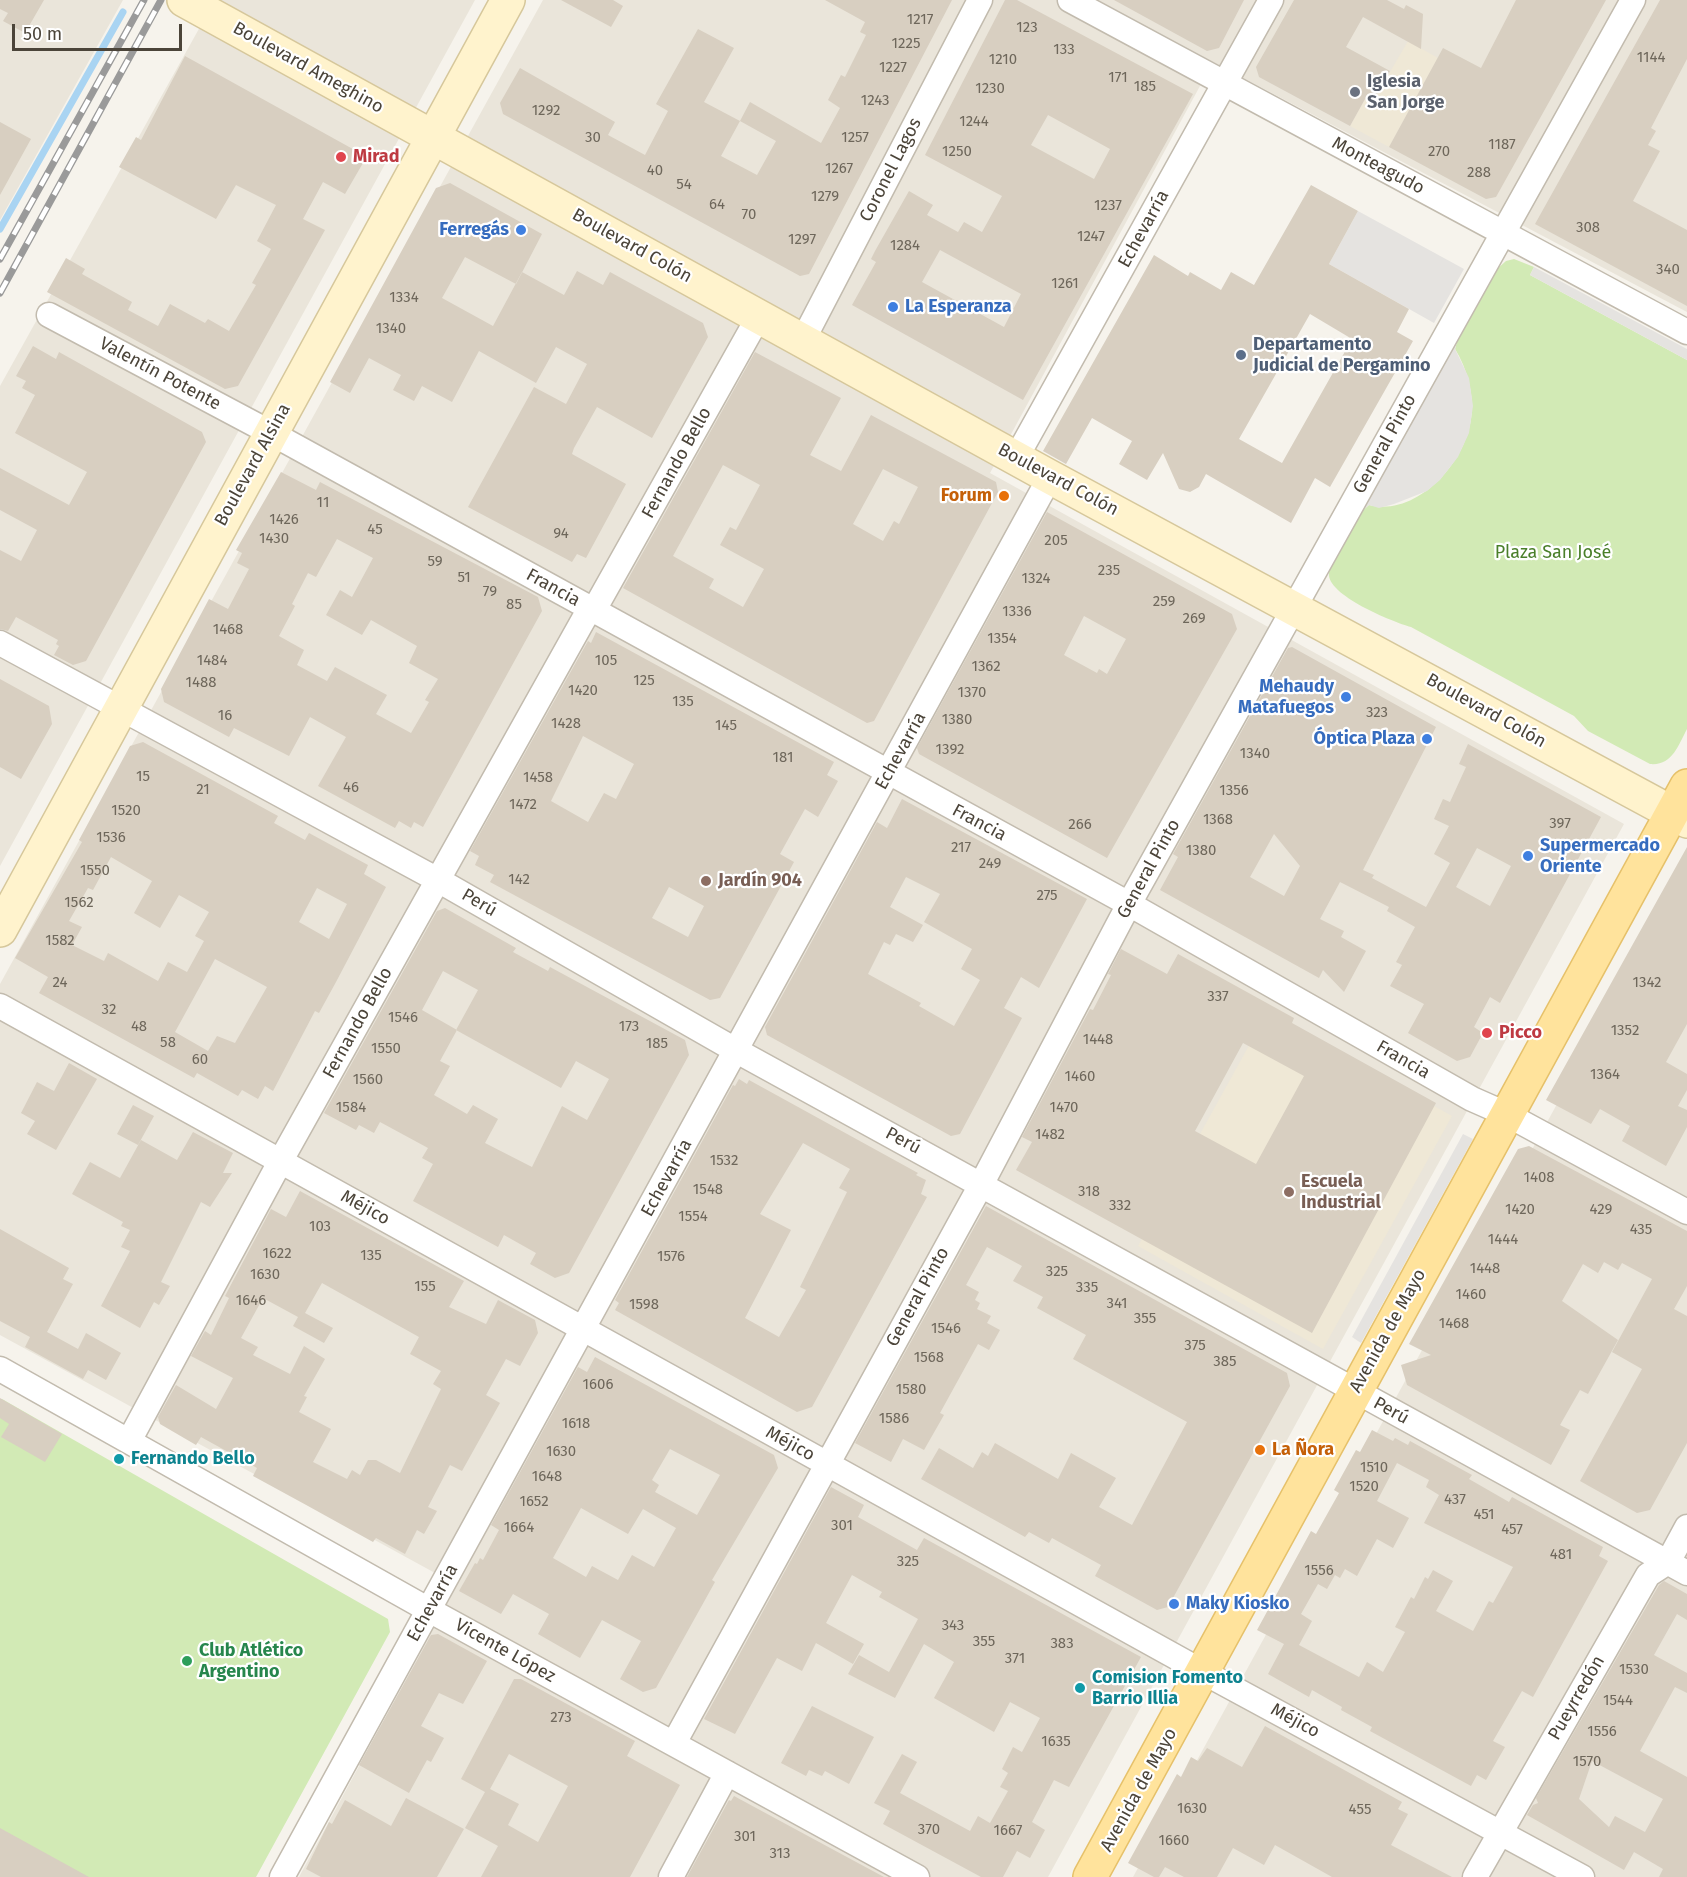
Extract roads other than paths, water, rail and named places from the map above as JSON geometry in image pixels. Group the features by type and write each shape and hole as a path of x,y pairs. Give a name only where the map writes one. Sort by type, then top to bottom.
{"main road":[{"name":"Boulevard Ameghino","path":"184,0 431,135"},
{"name":"Boulevard Alsina","path":"0,930 431,135 508,0"},
{"name":"Boulevard Colón","path":"431,135 1050,477 1682,806"},
{"name":"Avenida de Mayo","path":"1090,1877 1506,1114 1682,806"}],"street":[{"name":"Coronel Lagos","path":"803,340 980,0"},
{"name":"Monteagudo","path":"1070,0 1687,332"},
{"name":"Echevarría","path":"1016,458 1271,0"},
{"name":"General Pinto","path":"674,1743 982,1183 1129,904 1633,0"},
{"name":"Valentín Potente","path":"50,315 270,432"},
{"name":"Fernando Bello","path":"129,1441 280,1162 759,316"},
{"name":"Francia","path":"270,432 1129,904 1472,1099 1506,1114 1687,1212"},
{"name":"Echevarría","path":"282,1877 1050,477"},
{"name":"Perú","path":"0,643 119,710 438,880 737,1051 982,1183 1677,1568"},
{"name":"Méjico","path":"0,1006 1203,1672 1582,1877"},
{"name":"Vicente López","path":"0,1369 429,1610 917,1877"},
{"name":"Pueyrredón","path":"1475,1877 1648,1575 1677,1568 1687,1527"},
{"path":"671,1877 727,1773"}],"waterway":[{"path":"0,229 123,12"}],"railway":[{"path":"0,259 144,0"},
{"path":"0,293 161,0"}],"place":[{"name":"Iglesia San Jorge","path":"1355,92"},
{"name":"Mirad","path":"341,157"},
{"name":"Ferregás","path":"521,230"},
{"name":"La Esperanza","path":"893,307"},
{"name":"Departamento Judicial de Pergamino","path":"1241,355"},
{"name":"Forum","path":"1004,496"},
{"name":"Mehaudy Matafuegos","path":"1346,697"},
{"name":"Óptica Plaza","path":"1427,739"},
{"name":"Supermercado Oriente","path":"1528,856"},
{"name":"Jardín 904","path":"706,881"},
{"name":"Picco","path":"1487,1033"},
{"name":"Escuela Industrial","path":"1289,1192"},
{"name":"La Ñora","path":"1260,1450"},
{"name":"Fernando Bello","path":"119,1459"},
{"name":"Maky Kiosko","path":"1174,1604"},
{"name":"Club Atlético Argentino","path":"187,1661"},
{"name":"Comision Fomento Barrio Illia","path":"1080,1688"}],"park label":[{"name":"Plaza San José","path":"1553,553"}]}
